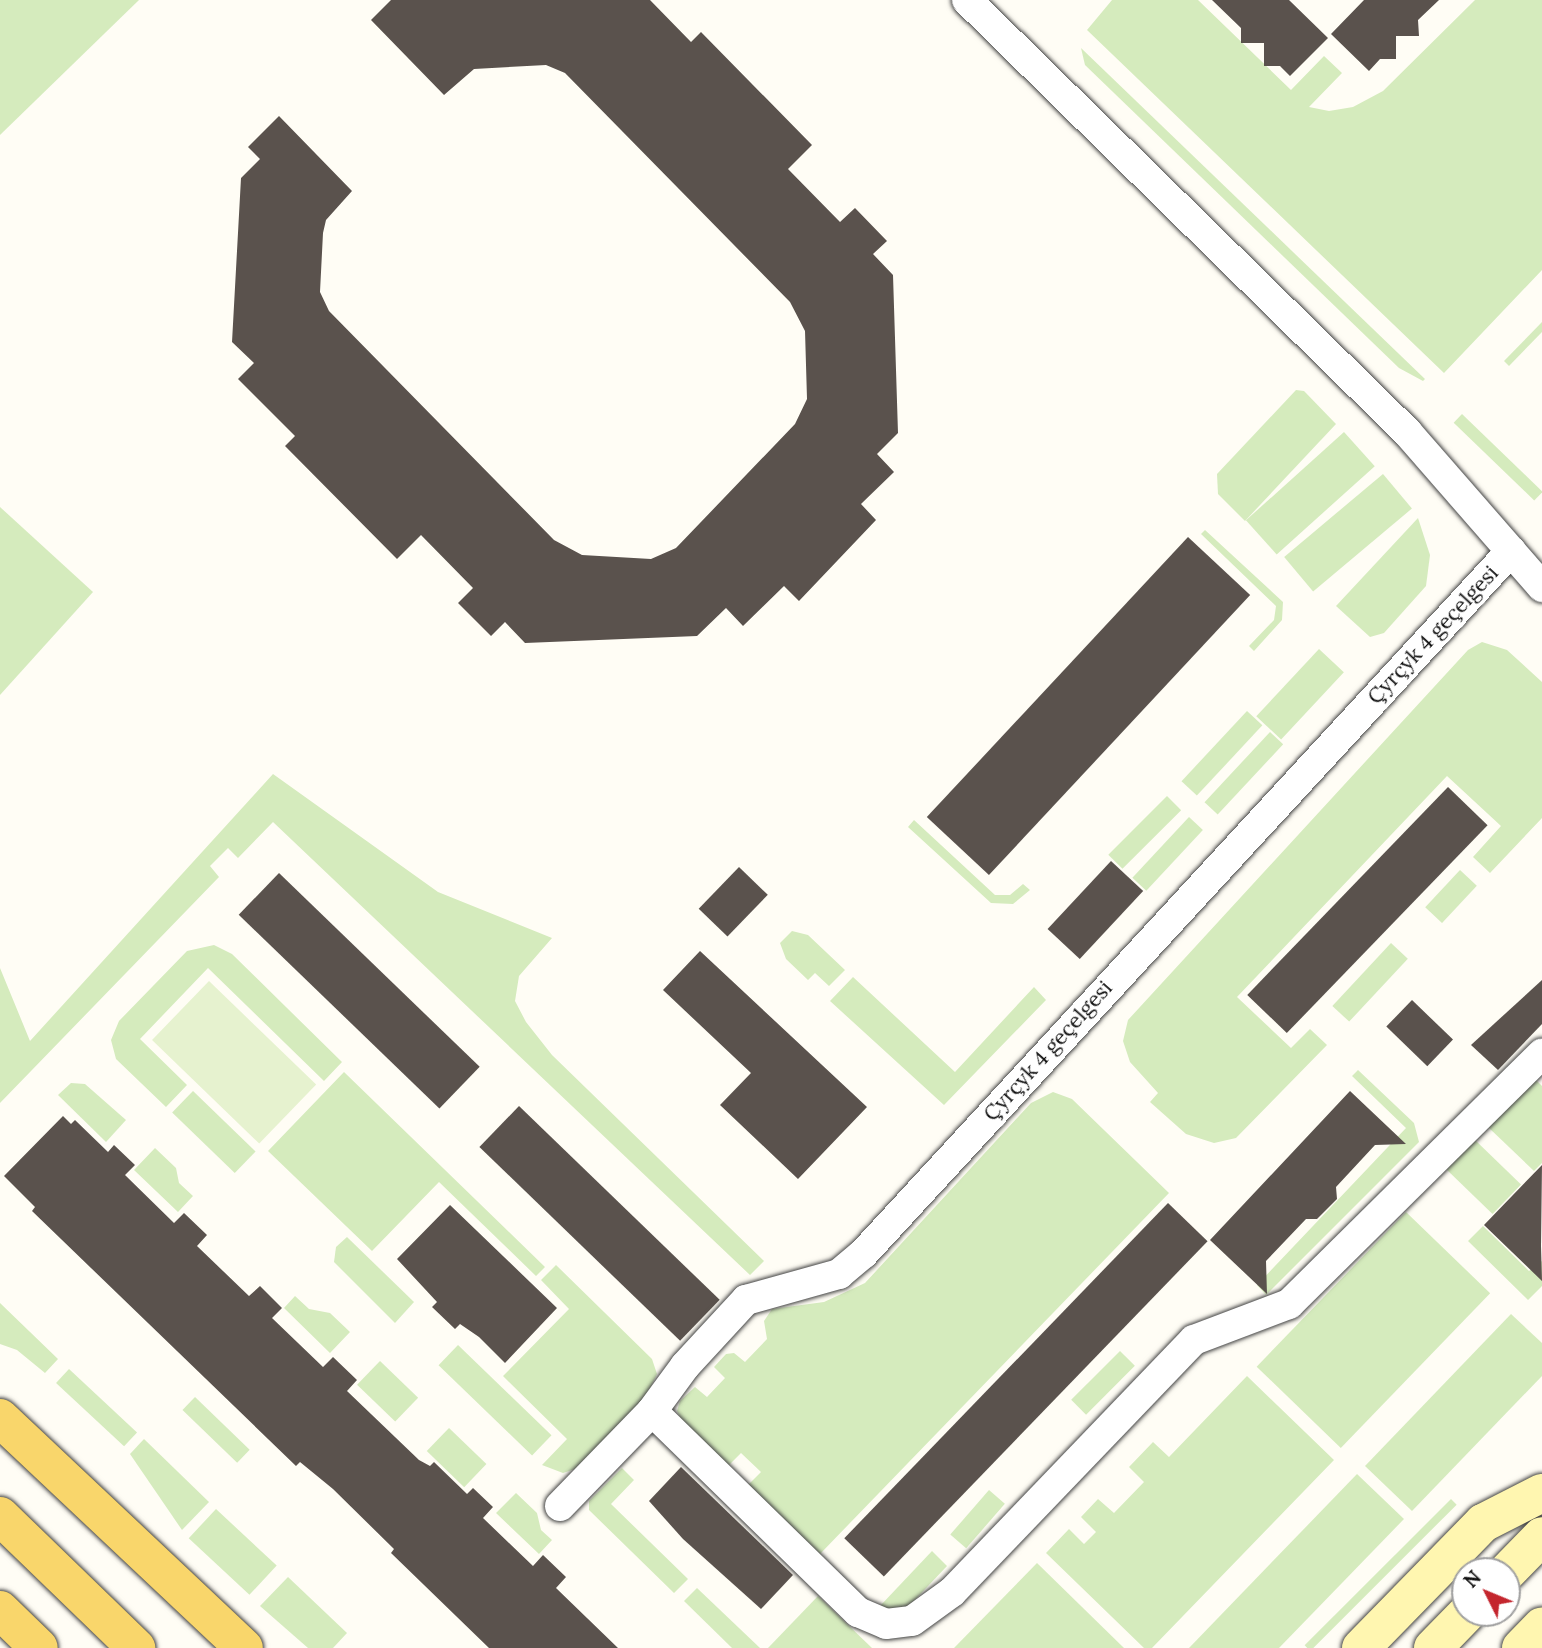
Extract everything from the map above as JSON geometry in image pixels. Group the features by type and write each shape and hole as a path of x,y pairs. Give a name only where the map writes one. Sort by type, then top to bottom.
{"main road":[{"path":"0,1418 244,1648"},
{"path":"1361,1648 1483,1522 1542,1493"},
{"path":"8,1523 136,1648"},
{"path":"1521,1558 1542,1536"},
{"path":"0,1610 39,1648"},
{"path":"1521,1648 1542,1626"},
{"path":"1433,1648 1453,1627"}],"street":[{"path":"967,0 1407,432 1542,587"},
{"name":"Çyrçyk 4 geçelgesi","path":"560,1506 652,1411 685,1366 746,1300 839,1273 863,1254 1511,551"},
{"path":"652,1411 858,1612 886,1624 912,1621 952,1592 1194,1340 1289,1304 1542,1054"}],"green space":[{"path":"0,0 139,0 0,135"},
{"path":"1112,0 1198,0 1291,90 1324,56 1342,73 1309,107 1329,111 1353,107 1383,91 1475,0 1542,0 1542,270 1444,373 1087,30"},
{"path":"1081,48 1425,379 1423,381 1399,368 1085,65"},
{"path":"1542,322 1542,332 1509,366 1504,361"},
{"path":"1296,390 1304,391 1336,424 1245,521 1218,494 1217,474"},
{"path":"1462,414 1542,491 1534,500 1454,423"},
{"path":"1344,432 1375,466 1277,555 1246,520"},
{"path":"1383,474 1412,508 1313,591 1284,557"},
{"path":"0,507 93,592 0,695"},
{"path":"1418,518 1430,555 1426,586 1384,633 1370,637 1336,606"},
{"path":"1205,530 1283,602 1282,620 1254,651 1249,646 1274,620 1276,606 1201,534"},
{"path":"1482,642 1507,650 1542,682 1542,818 1490,873 1473,857 1501,826 1447,776 1237,997 1291,1048 1310,1029 1327,1045 1236,1138 1214,1143 1186,1134 1150,1102 1158,1093 1130,1062 1123,1041 1128,1020 1468,650"},
{"path":"1319,649 1344,672 1281,739 1256,716"},
{"path":"1247,711 1262,725 1197,796 1182,781"},
{"path":"1270,732 1283,744 1218,814 1205,802"},
{"path":"273,774 438,892 552,938 519,976 515,1001 526,1022 552,1055 764,1261 750,1275 273,822 238,858 228,848 210,866 219,877 0,1103 0,968 30,1041"},
{"path":"1167,796 1181,810 1122,869 1108,855"},
{"path":"1189,817 1203,830 1146,891 1132,878"},
{"path":"914,820 995,895 1010,895 1023,884 1030,890 1013,904 991,903 908,827"},
{"path":"1460,870 1477,886 1442,923 1425,907"},
{"path":"792,931 808,935 845,970 829,986 815,973 808,980 786,959 780,943"},
{"path":"1391,943 1408,959 1349,1022 1332,1006"},
{"path":"214,945 232,954 342,1062 324,1081 208,968 140,1039 187,1085 166,1107 116,1059 111,1040 119,1021 187,951"},
{"path":"853,977 955,1072 1034,987 1046,1000 944,1105 830,1001"},
{"path":"209,981 316,1085 259,1143 152,1040"},
{"path":"1358,1070 1414,1123 1419,1142 1266,1295 1257,1285 1406,1128 1352,1076"},
{"path":"344,1072 545,1267 536,1276 439,1182 372,1251 268,1151"},
{"path":"1534,1078 1542,1086 1542,1163 1534,1171 1488,1127"},
{"path":"71,1083 85,1084 126,1120 106,1142 58,1095"},
{"path":"193,1091 256,1151 235,1173 172,1113"},
{"path":"1053,1092 1072,1099 1169,1193 820,1554 748,1485 761,1472 741,1453 728,1466 682,1421 677,1411 680,1401 695,1387 707,1397 725,1378 714,1367 726,1354 734,1353 745,1362 767,1339 764,1321 772,1309 824,1302 865,1283 1031,1103"},
{"path":"1475,1140 1521,1184 1493,1214 1447,1169"},
{"path":"155,1148 176,1168 179,1183 193,1196 178,1212 134,1170"},
{"path":"1406,1212 1490,1293 1341,1448 1257,1367"},
{"path":"1483,1226 1529,1271 1542,1261 1542,1286 1528,1300 1468,1241"},
{"path":"347,1237 414,1302 395,1323 334,1262 336,1247"},
{"path":"556,1265 652,1359 657,1374 647,1395 575,1469 563,1473 542,1465 567,1439 503,1376 569,1309 541,1280"},
{"path":"295,1296 309,1309 330,1313 350,1332 330,1353 284,1308"},
{"path":"0,1303 58,1359 45,1373 17,1350 0,1344"},
{"path":"1511,1314 1542,1343 1542,1376 1412,1511 1365,1466"},
{"path":"458,1345 552,1435 532,1455 439,1365"},
{"path":"1120,1351 1135,1366 1086,1415 1071,1400"},
{"path":"380,1361 418,1398 395,1422 357,1385"},
{"path":"69,1369 137,1432 124,1446 56,1383"},
{"path":"1247,1376 1334,1460 1152,1648 1144,1648 1046,1553 1069,1529 1084,1544 1096,1532 1081,1517 1098,1499 1114,1513 1144,1482 1129,1467 1153,1442 1169,1457"},
{"path":"195,1397 250,1450 237,1463 182,1410"},
{"path":"449,1428 486,1464 464,1487 427,1451"},
{"path":"144,1439 209,1502 182,1530 130,1454"},
{"path":"622,1468 634,1480 611,1504 688,1579 674,1593 589,1510 589,1501"},
{"path":"1357,1474 1404,1519 1279,1648 1189,1648"},
{"path":"989,1490 1005,1504 966,1548 950,1535"},
{"path":"516,1493 537,1513 541,1530 552,1540 539,1554 496,1513"},
{"path":"1451,1499 1457,1505 1313,1648 1305,1645"},
{"path":"216,1509 277,1566 249,1595 189,1538"},
{"path":"932,1551 947,1566 909,1606 885,1611 880,1606"},
{"path":"1037,1563 1124,1648 954,1648"},
{"path":"288,1577 347,1633 333,1648 308,1648 260,1606"},
{"path":"697,1588 760,1648 732,1648 684,1601"},
{"path":"818,1596 872,1648 768,1648"}],"building":[{"path":"391,0 650,0 691,42 701,32 812,145 788,169 840,222 855,208 887,241 873,254 893,275 898,433 877,454 894,472 861,504 876,520 799,601 784,586 743,626 726,608 697,636 525,643 505,622 491,636 458,603 473,588 421,535 397,559 285,446 295,436 238,379 254,363 232,342 241,178 260,159 248,147 279,116 352,191 326,220 323,233 320,292 329,311 554,540 582,555 651,559 676,548 795,424 807,399 805,331 790,302 565,73 546,65 474,69 444,95 371,20"},
{"path":"1212,0 1289,0 1328,38 1290,76 1280,66 1264,66 1264,43 1241,43 1241,28"},
{"path":"1364,0 1439,0 1418,20 1419,36 1396,36 1396,59 1380,59 1369,71 1331,34"},
{"path":"1188,537 1250,595 989,875 927,817"},
{"path":"1448,787 1488,825 1287,1033 1247,995"},
{"path":"1111,861 1143,891 1080,959 1048,929"},
{"path":"739,867 768,895 727,937 699,909"},
{"path":"279,873 480,1067 439,1109 239,915"},
{"path":"700,951 867,1107 798,1179 720,1105 751,1073 663,990"},
{"path":"1542,980 1542,1024 1498,1070 1471,1045"},
{"path":"1412,1000 1453,1040 1427,1066 1386,1027"},
{"path":"1350,1091 1406,1144 1375,1145 1336,1187 1337,1199 1317,1219 1306,1219 1266,1261 1267,1294 1210,1240"},
{"path":"519,1106 720,1300 680,1341 479,1147"},
{"path":"63,1116 71,1124 75,1120 108,1152 114,1145 135,1165 125,1175 174,1223 184,1213 207,1235 197,1246 249,1296 260,1286 282,1308 272,1318 323,1367 333,1357 357,1380 347,1391 419,1460 430,1466 434,1462 467,1494 473,1488 493,1507 483,1518 533,1566 543,1555 566,1577 556,1588 618,1648 489,1648 391,1553 394,1549 333,1489 300,1462 296,1466 32,1211 35,1207 4,1176"},
{"path":"1542,1165 1541,1246 1542,1281 1484,1225"},
{"path":"1168,1203 1208,1241 884,1576 844,1538"},
{"path":"450,1205 557,1308 505,1363 479,1337 460,1324 455,1329 432,1307 437,1302 397,1259"},
{"path":"681,1467 793,1575 761,1609 683,1539 649,1501"}]}
